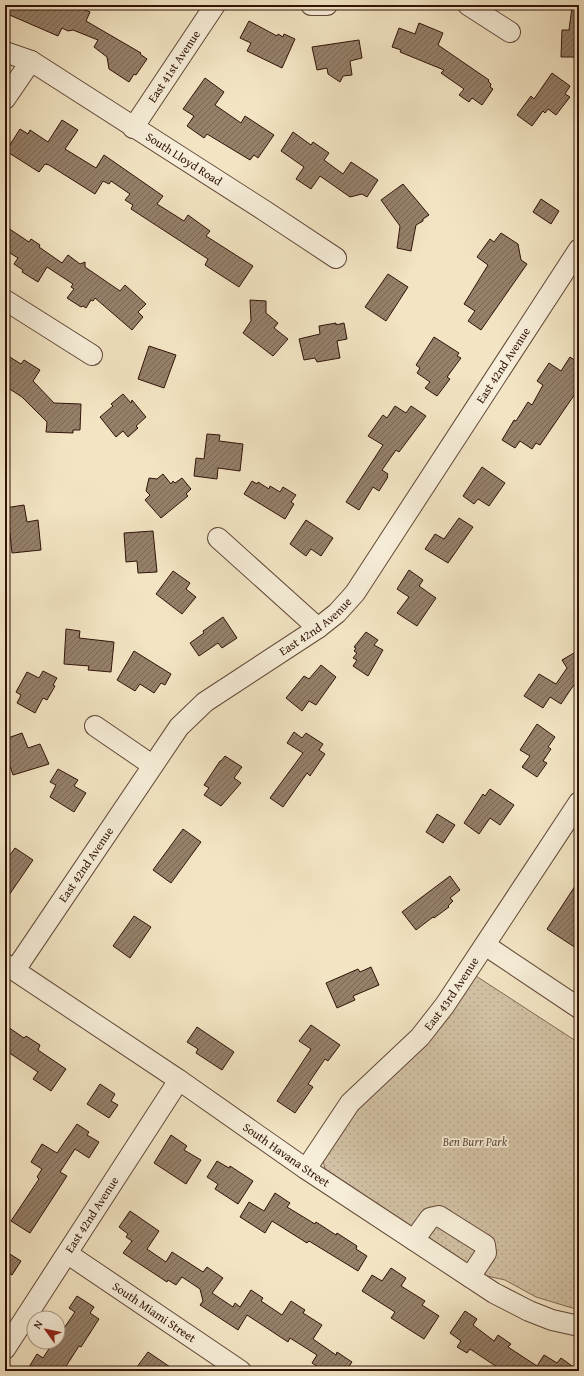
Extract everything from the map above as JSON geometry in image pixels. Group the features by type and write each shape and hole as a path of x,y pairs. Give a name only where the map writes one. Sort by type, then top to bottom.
{"street":[{"name":"East 41st Avenue","path":"133,128 215,5"},
{"path":"311,5 327,5"},
{"path":"468,5 510,32"},
{"name":"South Lloyd Road","path":"5,52 31,62 336,258"},
{"path":"5,100 31,62"},
{"name":"East 42nd Avenue","path":"10,967 179,727 205,702 337,614 355,594 579,250"},
{"path":"5,300 92,356"},
{"path":"218,538 318,628"},
{"path":"95,726 152,765"},
{"name":"East 43rd Avenue","path":"306,1169 350,1103 420,1037 445,1006 485,945 576,815"},
{"path":"485,945 579,1008"},
{"name":"South Havana Street","path":"10,967 179,1080 306,1169 494,1293 529,1311 552,1320 579,1326"},
{"name":"East 42nd Avenue","path":"5,1349 68,1254 179,1080"},
{"path":"414,1240 430,1218 439,1216 485,1246 486,1253 470,1277"},
{"name":"South Miami Street","path":"68,1254 220,1366 241,1371"}],"green space":[{"name":"Ben Burr Park","path":"476,976 579,1043 579,1310 536,1297 505,1280 487,1276 325,1169 323,1161 357,1110 422,1049 444,1023"}],"building":[{"path":"5,5 73,5 90,12 86,21 141,53 140,54 147,59 129,82 109,69 107,57 94,47 98,40 73,30 68,31 62,28 58,36 5,13"},
{"path":"572,7 579,8 579,57 561,57 562,30 569,30"},
{"path":"249,21 277,36 278,34 283,37 284,34 295,39 282,68 247,51 251,43 240,38"},
{"path":"419,23 443,33 438,45 489,80 488,81 491,84 490,87 493,89 482,105 472,98 469,102 459,95 464,89 441,73 444,70 400,52 401,50 392,47 399,28 415,34"},
{"path":"359,40 362,58 350,61 352,75 343,76 340,82 328,74 327,68 317,70 312,47"},
{"path":"552,73 570,86 565,94 570,97 556,115 548,109 545,113 543,111 532,126 517,115 531,96 534,99"},
{"path":"205,78 224,92 215,105 241,123 245,116 274,135 258,158 254,155 250,160 207,134 204,138 187,126 194,116 183,109"},
{"path":"62,120 78,130 65,149 96,168 104,155 163,196 157,204 184,221 188,215 210,231 206,236 253,266 239,287 205,265 208,259 131,209 133,205 125,200 130,194 111,181 109,184 103,181 95,194 49,165 45,164 39,172 6,151 20,129 28,134 30,130 48,142"},
{"path":"293,132 311,145 313,142 329,153 324,160 343,174 351,162 378,180 367,197 362,194 350,197 320,176 311,189 296,179 304,167 281,151"},
{"path":"403,184 429,215 416,225 411,251 397,248 400,226 381,200"},
{"path":"541,199 559,211 551,224 533,212"},
{"path":"5,226 29,242 31,239 40,245 39,247 62,263 68,255 80,264 85,262 85,267 120,291 125,285 146,304 138,312 143,317 132,330 95,298 93,301 91,300 86,308 83,306 81,307 67,298 74,289 71,287 73,284 47,267 38,282 22,272 23,270 14,264 18,258 5,250"},
{"path":"501,233 518,244 521,260 527,264 481,330 468,321 475,311 464,304 488,265 477,257 490,239 494,242"},
{"path":"388,274 408,287 386,321 365,307"},
{"path":"250,300 266,301 266,313 278,323 274,328 288,339 273,356 243,333 251,321"},
{"path":"336,323 336,325 344,323 347,339 337,341 340,358 317,362 315,358 304,360 299,339 320,334 319,326"},
{"path":"434,337 459,353 457,356 461,358 447,377 450,379 437,396 425,388 430,382 417,373 420,368 416,365"},
{"path":"149,346 176,355 164,388 138,379"},
{"path":"5,354 21,364 24,360 40,370 33,381 54,403 81,404 80,430 73,430 73,433 46,432 47,422 22,397 5,386"},
{"path":"570,357 579,363 579,388 540,445 536,443 532,449 520,441 515,448 502,440 514,420 516,421 528,402 532,405 543,385 537,381 549,363 561,371"},
{"path":"123,394 131,403 132,400 146,417 136,426 138,428 128,437 123,431 116,437 100,417 113,406 111,404"},
{"path":"395,406 406,413 411,406 426,416 399,452 396,450 382,470 388,474 388,477 379,491 373,487 359,510 346,502 383,445 368,436 383,415 387,418"},
{"path":"207,434 220,435 219,441 243,444 240,471 218,468 217,479 194,476 196,458 204,459"},
{"path":"482,467 505,483 489,506 478,499 474,504 463,496"},
{"path":"163,474 171,484 173,481 175,483 182,478 191,489 186,494 188,496 161,518 145,500 150,495 146,491 149,478 157,479"},
{"path":"252,481 257,484 258,482 269,489 270,486 280,492 283,487 296,495 291,502 294,504 285,519 244,494"},
{"path":"24,505 27,522 38,520 41,550 12,553 9,525 6,526 5,508"},
{"path":"459,518 473,527 448,563 425,549 435,534 444,539"},
{"path":"306,520 333,538 321,556 311,549 306,556 290,544"},
{"path":"153,531 157,572 138,573 137,561 126,562 124,533"},
{"path":"409,570 423,580 419,586 436,598 417,626 397,613 409,597 397,589"},
{"path":"173,571 190,583 186,589 196,597 182,614 156,594"},
{"path":"223,617 237,638 222,648 218,643 199,656 190,643 204,633 203,631"},
{"path":"66,629 80,631 79,638 114,642 111,672 88,670 89,666 64,664"},
{"path":"366,632 378,640 374,645 383,650 368,676 353,666 357,660 353,658 357,653 354,651 356,648 354,647"},
{"path":"579,650 579,686 577,683 573,686 561,704 550,697 543,708 524,696 539,674 556,684 567,668 562,660"},
{"path":"134,651 171,674 165,685 161,683 154,693 140,684 135,691 117,680"},
{"path":"321,665 336,677 316,705 309,701 302,711 286,698 304,676 309,679"},
{"path":"43,671 57,678 53,685 55,686 47,700 43,698 35,713 17,703 21,695 16,692 27,672 39,678"},
{"path":"537,724 555,737 548,747 551,749 543,761 547,763 537,777 522,767 530,756 520,750"},
{"path":"294,732 302,738 306,733 323,744 319,750 325,754 310,776 307,773 283,807 270,798 303,753 287,743"},
{"path":"22,733 28,748 40,744 49,764 13,775 5,752 5,739"},
{"path":"225,756 242,767 234,778 241,783 221,806 204,795 209,788 204,785"},
{"path":"58,769 78,780 74,786 86,793 74,812 50,797 56,785 50,782"},
{"path":"490,789 514,805 500,825 490,818 479,834 464,823 483,794 485,796"},
{"path":"437,814 455,825 443,843 426,832"},
{"path":"183,829 201,842 171,883 153,870"},
{"path":"15,848 33,860 5,901 5,862"},
{"path":"450,876 460,890 450,898 453,901 448,906 449,907 416,930 402,912"},
{"path":"579,880 579,950 547,929"},
{"path":"134,916 151,927 130,958 113,946"},
{"path":"371,967 379,985 353,996 355,1000 337,1008 326,983 358,969 360,972"},
{"path":"5,1025 24,1038 26,1036 40,1045 38,1050 66,1069 51,1091 33,1079 38,1072 5,1050"},
{"path":"311,1025 340,1045 328,1061 325,1059 308,1084 313,1087 295,1113 277,1101 311,1049 299,1041"},
{"path":"197,1027 234,1052 222,1070 196,1053 198,1049 187,1042"},
{"path":"100,1084 115,1094 111,1101 118,1105 109,1118 87,1104"},
{"path":"77,1124 89,1132 87,1135 99,1142 89,1158 75,1149 60,1172 67,1176 30,1233 11,1221 39,1179 37,1177 42,1169 31,1162 42,1144 57,1153"},
{"path":"171,1135 187,1146 184,1150 201,1160 186,1184 154,1163"},
{"path":"217,1161 229,1168 230,1166 253,1181 238,1204 215,1189 218,1184 207,1177"},
{"path":"275,1193 290,1203 287,1207 315,1224 316,1222 336,1235 337,1233 357,1246 356,1249 367,1256 358,1271 309,1241 307,1243 272,1221 265,1233 240,1217 249,1202 264,1211"},
{"path":"130,1211 159,1231 147,1249 166,1262 172,1252 203,1272 207,1267 223,1278 212,1293 233,1307 235,1303 240,1307 251,1290 263,1298 261,1301 282,1315 291,1301 305,1310 303,1313 322,1325 313,1339 336,1355 337,1352 352,1362 346,1371 324,1371 312,1363 317,1355 290,1338 288,1342 247,1315 238,1330 200,1305 203,1301 200,1289 182,1277 176,1285 168,1280 167,1282 123,1253 132,1241 126,1237 128,1234 119,1227"},
{"path":"5,1251 21,1261 12,1275 5,1270"},
{"path":"391,1268 406,1278 401,1286 425,1301 422,1305 439,1316 424,1339 391,1318 395,1312 362,1291 372,1275 382,1281"},
{"path":"77,1296 94,1307 90,1313 99,1319 63,1371 35,1371 29,1367 37,1354 43,1358 48,1350 66,1350 66,1325 75,1312 69,1308"},
{"path":"465,1311 477,1319 473,1325 494,1341 498,1335 511,1344 508,1347 537,1366 544,1355 557,1363 561,1358 579,1371 503,1371 470,1349 467,1353 457,1347 461,1341 450,1333"},
{"path":"148,1352 176,1371 134,1371"}]}
